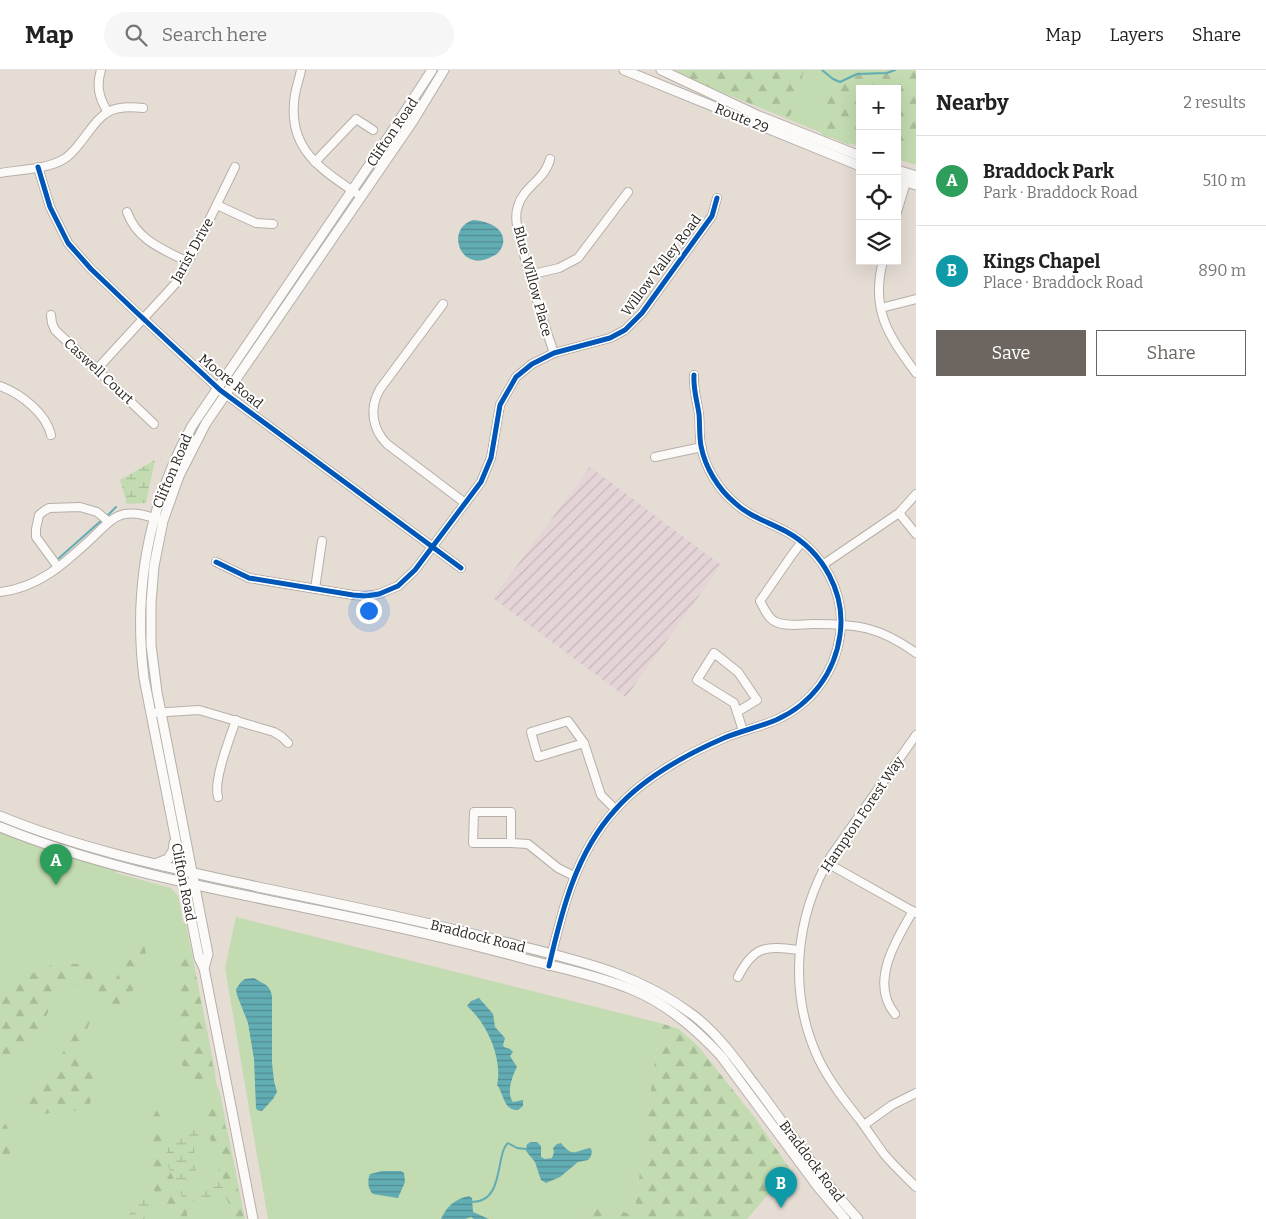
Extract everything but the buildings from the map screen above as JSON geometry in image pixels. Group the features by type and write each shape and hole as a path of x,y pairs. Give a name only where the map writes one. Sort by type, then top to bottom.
{"main road":[{"name":"Clifton Road","path":"253,1219 204,968 198,958 150,713 142,657 140,614 144,565 153,518 183,441 217,387 432,70"},
{"name":"Clifton Road","path":"204,968 208,954 161,712 151,645 151,603 154,566 163,521 187,457 206,423 413,121 444,70"},
{"name":"Route 29","path":"624,70 856,164"},
{"name":"Route 29","path":"661,70 760,116 856,154"},
{"path":"901,171 916,176"},
{"path":"902,181 916,185"},
{"name":"Braddock Road","path":"0,816 42,832 154,864 408,918 551,954 627,976 662,993 696,1017 725,1046 823,1176 858,1219"},
{"name":"Braddock Road","path":"0,827 57,848 184,883 438,937 632,990 658,1003 688,1024 721,1056 818,1187 845,1219"},
{"path":"154,864 162,863 170,857 173,850 174,832"}],"street":[{"path":"101,70 98,91 107,111"},
{"path":"301,70 293,115 298,136 304,150 323,170 361,196"},
{"path":"0,173 59,162 69,155 107,111 127,106 143,108"},
{"path":"315,162 356,119 374,130"},
{"name":"Blue Willow Place","path":"550,159 546,170 522,197 517,208 516,222 529,275 554,353"},
{"name":"Moore Road","path":"38,166 40,179 50,207 68,243 91,269 225,394 461,568"},
{"name":"Jarist Drive","path":"97,369 176,283 235,167"},
{"path":"529,275 558,268 578,258 628,192"},
{"name":"Willow Valley Road","path":"216,562 249,578 359,596 385,592 398,586 409,577 433,547 481,482 489,465 493,450 498,411 511,383 526,367 554,353 604,341 631,325 642,313 712,216 717,198"},
{"path":"217,205 256,224 273,224"},
{"path":"127,212 131,223 141,235 160,248 188,262"},
{"path":"882,265 879,282 884,321 891,338 916,373"},
{"path":"881,308 916,299"},
{"path":"443,304 380,389 374,403 373,417 377,431 387,444 465,503"},
{"name":"Caswell Court","path":"51,315 52,323 56,330 154,424"},
{"path":"549,966 574,876 589,845 615,809 657,774 704,748 779,718 798,707 814,693 832,666 839,641 841,624 837,592 824,564 802,542 788,533 750,515 734,503 716,482 702,448 694,392 694,375"},
{"path":"0,386 20,397 43,417 49,425 51,435"},
{"path":"654,457 702,448"},
{"path":"824,564 899,513 916,494"},
{"path":"58,567 36,537 39,516 44,510 49,508 80,507 97,512 109,522"},
{"path":"0,592 19,589 42,578 58,567 109,522 124,514 138,513 163,521"},
{"path":"899,513 916,534"},
{"path":"315,589 322,541"},
{"path":"802,542 760,601 769,616 778,623 841,624 879,631 901,642 916,653"},
{"path":"737,712 756,700 738,672 714,653 697,680 734,703 743,731"},
{"path":"150,713 198,710 274,732 282,736 288,743"},
{"path":"218,797 216,790 217,779 236,720"},
{"path":"584,743 538,757 531,732 568,721 584,743 601,794 615,809"},
{"name":"Hampton Forest Way","path":"916,735 827,863 809,903 799,950 800,996 811,1040 830,1079 884,1154 916,1187"},
{"path":"511,843 511,812 474,812 473,843 528,844 558,868 574,876"},
{"path":"827,863 914,912 894,946 886,972 885,998 895,1014"},
{"path":"738,977 747,960 760,950 773,948 799,950"},
{"path":"864,1125 892,1105 916,1093"}],"shaded area":[{"path":"590,467 721,565 626,697 493,598"}],"green space":[{"path":"666,70 804,70 794,107 788,119"},
{"path":"687,70 916,70 916,165 901,160 901,85 856,85 856,145 849,143 849,145 830,137 835,137 820,130 822,133 788,119 791,113"},
{"path":"836,70 916,70 916,146 901,140 901,85 856,85 856,129 838,136 826,137 821,131 821,121"},
{"path":"155,460 146,503 127,504 120,480"},
{"path":"0,827 120,865 116,873 171,888 178,896 183,922 186,924 216,1083 220,1093 245,1219 0,1219"},
{"path":"236,917 660,1023 634,1217 593,1201 588,1219 268,1219 225,968"},
{"path":"141,937 145,947 144,959 133,989 118,1012 107,1013 82,984 66,986 54,998 41,1028 28,1046 0,1073 0,985 21,979 58,962 85,965 98,978 114,981 132,956"},
{"path":"186,948 191,949 215,1078 204,1092 196,1090 187,1078 181,1061 177,971"},
{"path":"85,1011 91,1011 93,1016 83,1041 82,1055 85,1062 98,1078 91,1096 89,1113 64,1110 27,1117 21,1105 23,1100 33,1088 51,1077 79,1019"},
{"path":"660,1023 679,1029 698,1046 755,1118 790,1169 747,1219 588,1219 593,1200 634,1216"},
{"path":"220,1101 244,1219 233,1219 223,1189 223,1177 219,1169 218,1156 201,1119 213,1104"},
{"path":"146,1105 154,1106 164,1122 169,1142 166,1157 181,1198 187,1204 187,1219 166,1219 147,1174 147,1157 150,1142"},
{"path":"6,1124 11,1138 11,1150 0,1176 0,1128"},
{"path":"194,1130 202,1136 194,1149 197,1173 185,1181 188,1193 205,1186 219,1169 223,1178 223,1186 220,1194 213,1200 202,1197 187,1204 166,1158 168,1146 177,1133 186,1136"},
{"path":"147,1191 153,1203 153,1209 146,1219 122,1219 132,1212"}],"water":[{"path":"473,220 494,226 501,233 503,244 500,250 493,256 482,260 472,260 460,248 459,232 464,225"},
{"path":"254,978 268,987 272,996 272,1063 277,1092 262,1111 256,1108 254,1059 248,1023 236,989 245,979"},
{"path":"479,998 493,1014 495,1027 505,1038 504,1047 513,1052 510,1056 517,1067 512,1080 510,1094 513,1102 523,1100 523,1106 518,1110 509,1108 504,1101 497,1085 498,1064 492,1042 481,1022 467,1006 471,1001"},
{"path":"537,1142 541,1146 541,1157 545,1159 552,1158 553,1148 561,1143 571,1152 590,1148 592,1151 588,1160 578,1162 560,1177 546,1183 541,1180 535,1162 526,1151 527,1144"},
{"path":"382,1171 401,1171 404,1173 405,1182 398,1198 373,1194 370,1190 368,1182 370,1174"},
{"path":"469,1196 472,1198 473,1212 489,1219 474,1219 471,1217 465,1219 441,1219 452,1204"}],"waterway":[{"path":"822,70 840,82 857,74 887,73 895,70"},
{"path":"107,516 116,507"},
{"path":"58,559 103,519"},
{"path":"472,1202 482,1200 490,1194 498,1177 504,1149 508,1143 517,1148 526,1149"}],"cycle path":[{"path":"38,167 50,207 68,243 91,269 134,310 220,390 461,568"},
{"path":"216,562 249,578 353,595 379,594 398,586 415,570 481,482 491,458 500,405 516,377 532,364 554,353 610,338 625,330 642,313 712,216 717,198"},
{"path":"549,966 565,903 580,863 590,845 615,810 626,798 665,768 724,738 776,720 789,713 811,696 820,685 833,662 837,649 841,619 839,604 835,589 821,562 800,540 741,508 723,491 709,470 701,446 694,375"}],"place":[{"name":"Braddock Park","path":"56,885"},
{"name":"Kings Chapel","path":"781,1208"}]}
